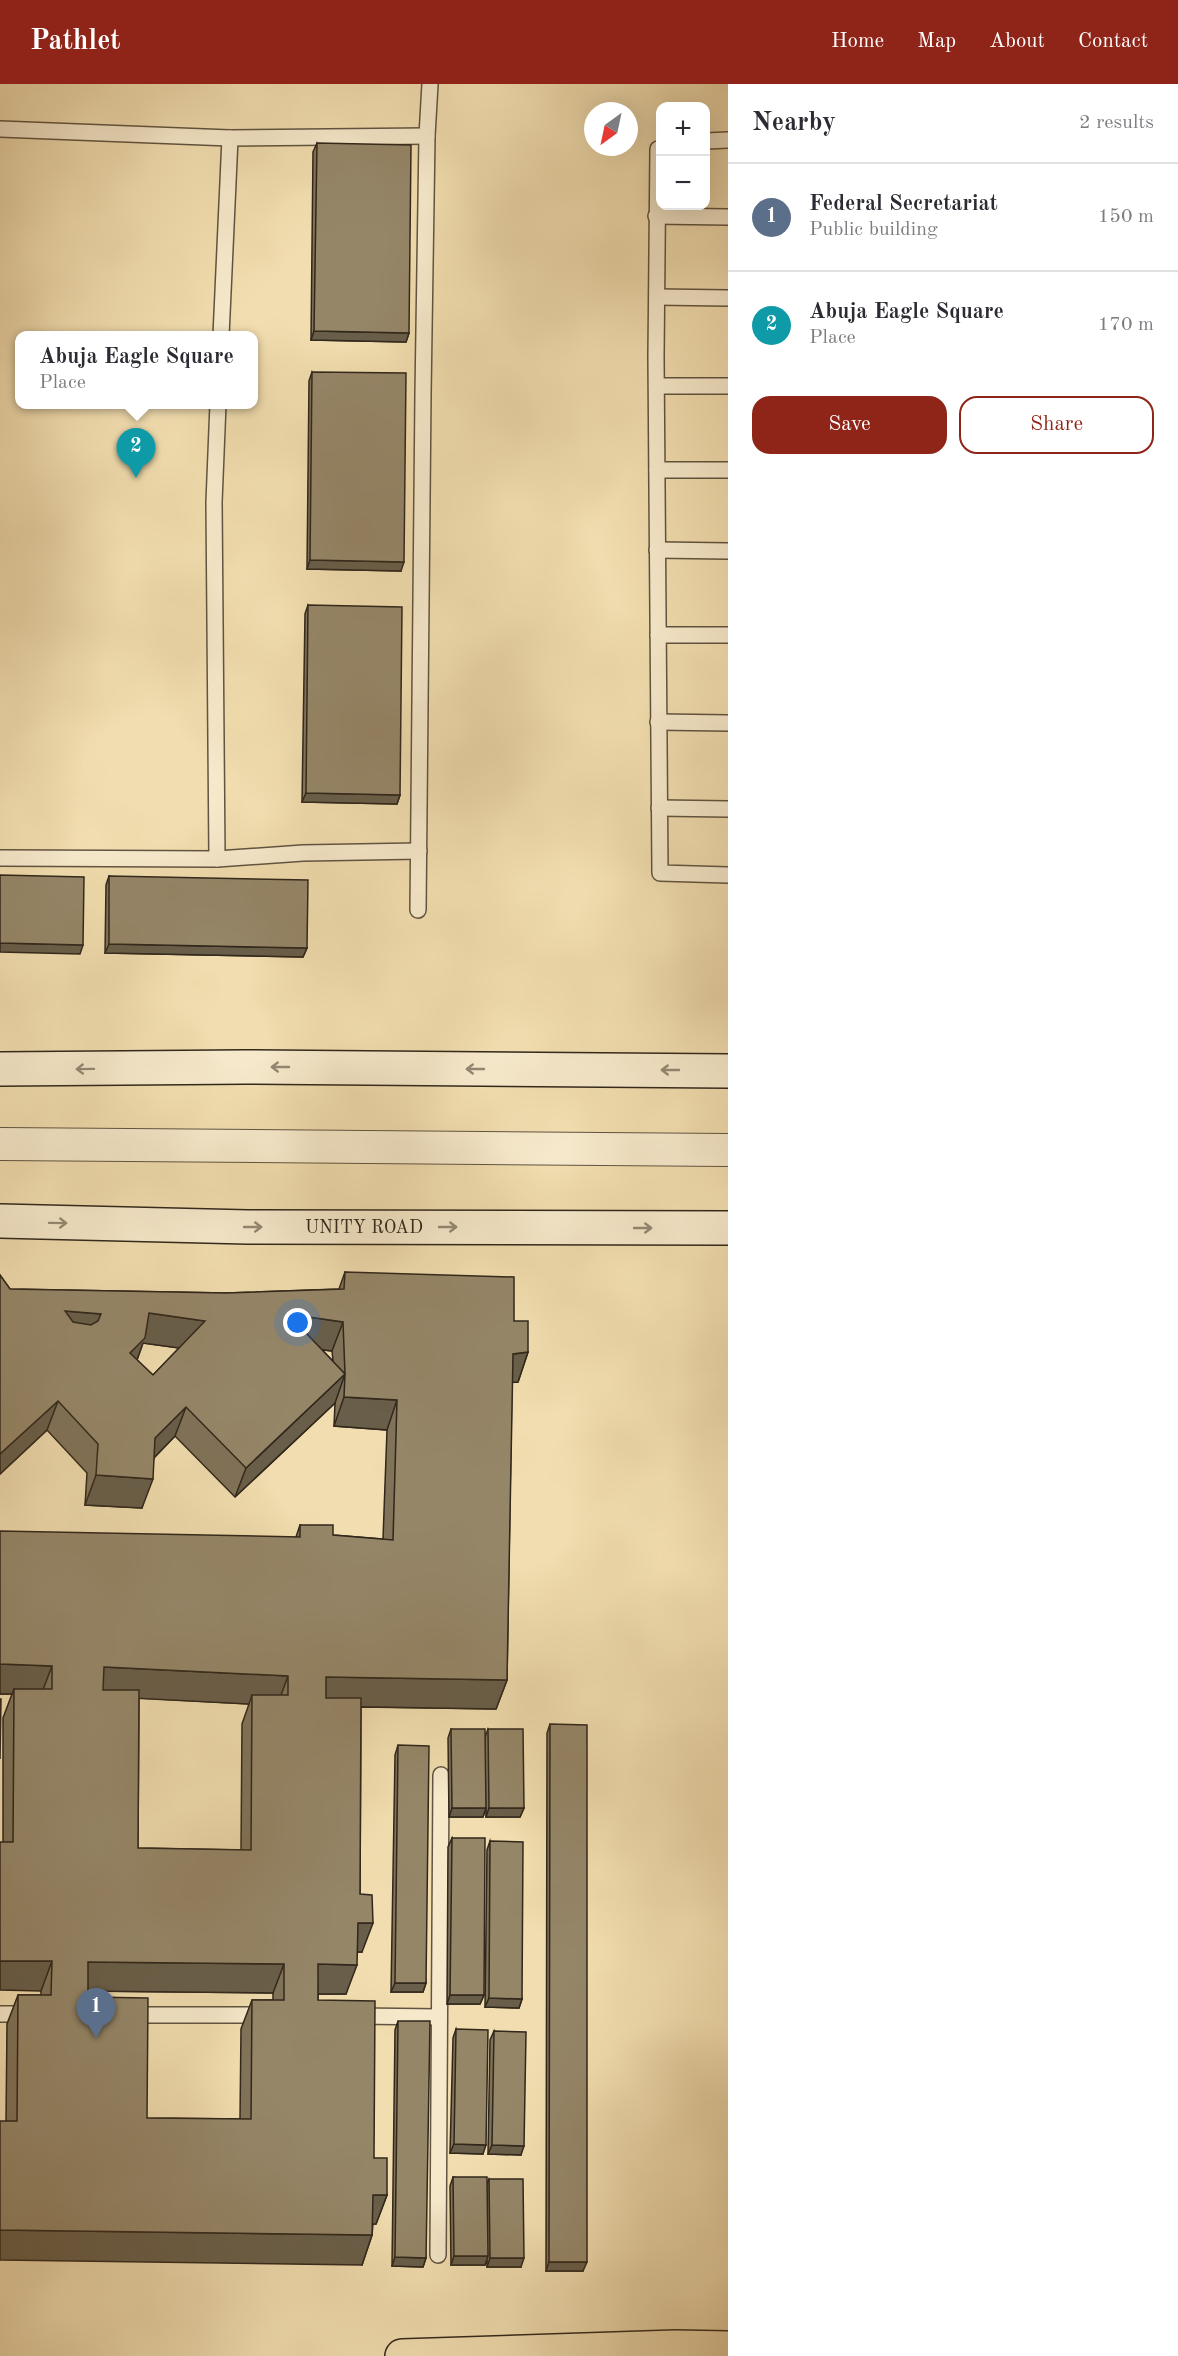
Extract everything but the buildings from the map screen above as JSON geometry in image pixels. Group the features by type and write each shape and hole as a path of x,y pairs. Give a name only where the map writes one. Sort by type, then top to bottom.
{"main road":[{"path":"402,2356 532,2351 728,2348"}],"street":[{"path":"0,1069 245,1067 728,1071"},
{"path":"0,1144 728,1150"},
{"name":"UNITY ROAD","path":"0,1221 248,1227 728,1228"}],"lane":[{"path":"418,910 427,136 430,84"},
{"path":"0,129 230,138 427,136"},
{"path":"221,331 230,138"},
{"path":"710,141 728,140"},
{"path":"658,156 657,550 660,873 728,875"},
{"path":"656,216 728,217"},
{"path":"657,297 728,298"},
{"path":"657,386 728,386"},
{"path":"217,859 214,502 218,409"},
{"path":"657,470 728,470"},
{"path":"657,550 728,551"},
{"path":"658,635 728,635"},
{"path":"658,722 728,723"},
{"path":"658,808 728,809"},
{"path":"0,858 217,859 303,852 419,851"},
{"path":"438,2255 441,1775"},
{"path":"0,2014 47,2014"},
{"path":"119,2014 285,2016"},
{"path":"344,2016 439,2017"}],"place":[{"name":"Abuja Eagle Square","path":"136,478"},
{"name":"Federal Secretariat","path":"96,2038"}]}
